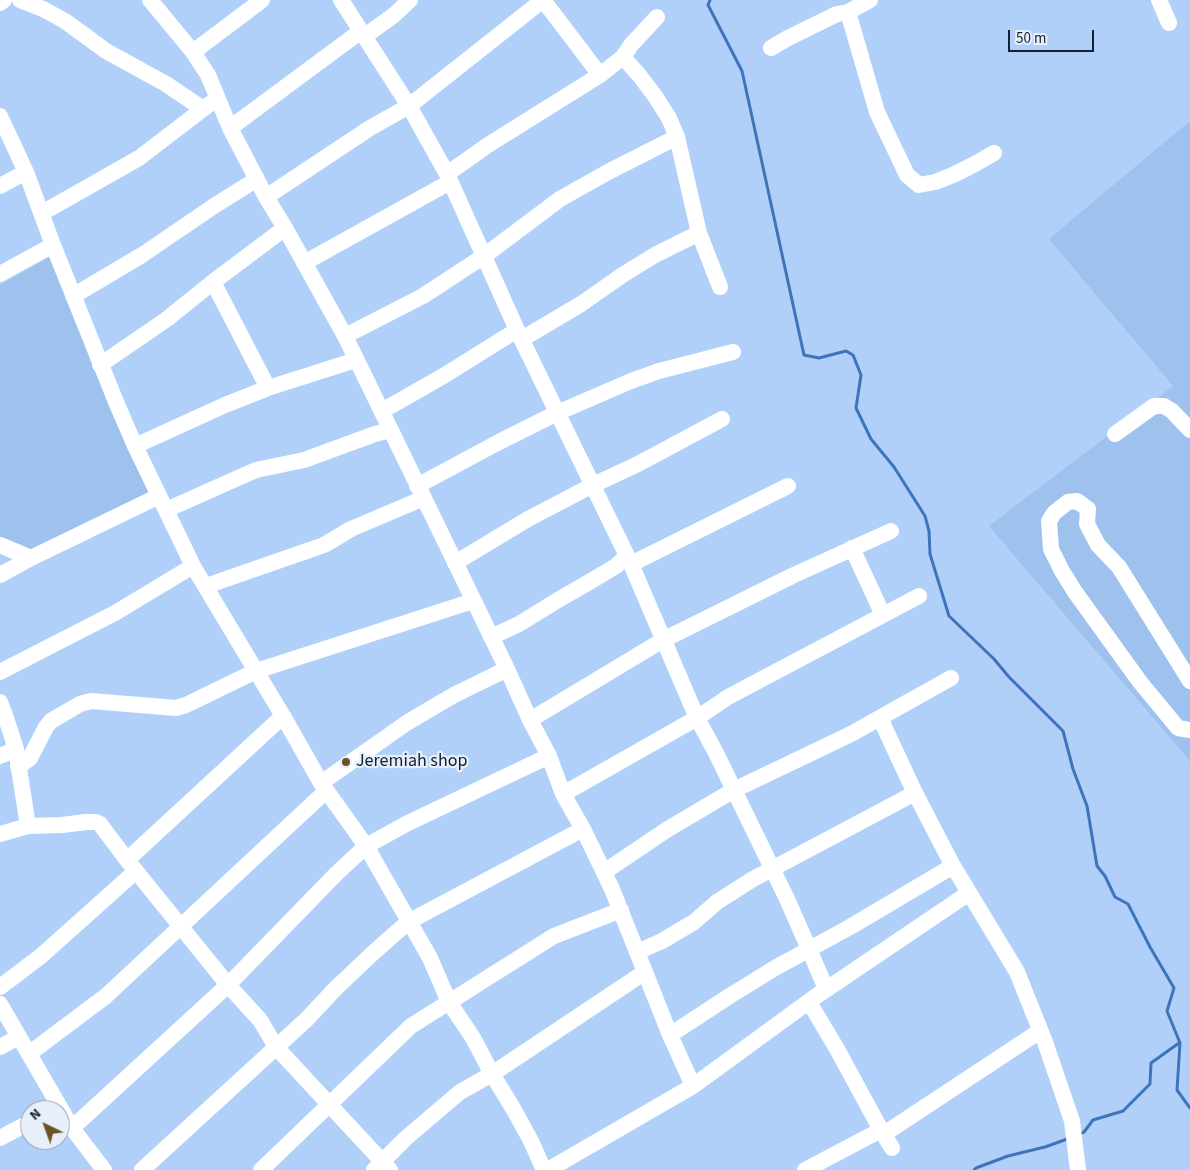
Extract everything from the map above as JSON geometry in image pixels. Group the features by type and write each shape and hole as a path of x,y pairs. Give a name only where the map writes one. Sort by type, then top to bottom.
{"street":[{"path":"0,3 4,0"},
{"path":"20,0 43,9 65,21 106,51 166,84 203,109"},
{"path":"150,0 193,52 208,75 230,128 266,197 345,336 549,756 563,794 604,872 670,1035 693,1086"},
{"path":"193,52 262,0"},
{"path":"341,0 409,106 448,178 519,335 629,560 697,718 772,869 826,990"},
{"path":"230,128 363,34 394,15 410,0"},
{"path":"266,197 370,128 409,106 543,0 600,75"},
{"path":"771,48 837,14 848,12 870,0"},
{"path":"1159,0 1169,23"},
{"path":"848,12 877,112 907,175 918,185 935,182 953,175 994,153"},
{"path":"304,262 448,178 488,146 600,75 623,57 631,45 657,17"},
{"path":"623,57 655,96 669,118 677,137 699,233 720,287"},
{"path":"42,213 139,158 218,99"},
{"path":"0,116 26,172 100,365 135,446 193,566 283,716 323,787 366,846 430,958 449,1002 473,1038 514,1110 544,1170"},
{"path":"345,336 423,296 484,256 560,199 677,137"},
{"path":"0,186 26,172"},
{"path":"73,296 142,255 257,179"},
{"path":"100,365 167,319 285,228"},
{"path":"382,411 519,335 581,304 655,255 699,233"},
{"path":"0,274 53,245"},
{"path":"213,282 268,388"},
{"path":"206,586 324,545 420,492 497,444 558,413 652,373 733,352"},
{"path":"135,446 225,405 268,388 356,360"},
{"path":"1115,434 1154,406 1164,406 1172,411 1190,430"},
{"path":"455,562 528,519 638,464 722,419"},
{"path":"0,575 31,558 163,503 256,470 304,460 391,430"},
{"path":"491,637 519,624 616,566 788,486"},
{"path":"1190,681 1119,568 1098,545 1087,524 1088,509 1076,501 1068,502 1054,513 1049,521 1051,549 1062,571 1140,682 1178,728 1190,730"},
{"path":"530,720 663,640 891,531"},
{"path":"0,545 31,558"},
{"path":"852,548 883,615"},
{"path":"0,672 115,613 193,566"},
{"path":"563,794 697,718 728,697 918,596"},
{"path":"18,767 30,758 51,721 80,704 91,701 176,708 186,706 256,671 473,601"},
{"path":"30,1054 106,996 182,926 323,787 408,722 454,695 507,669"},
{"path":"604,872 668,829 734,790 880,718 951,678"},
{"path":"0,702 16,749 28,826"},
{"path":"0,987 41,956 283,716"},
{"path":"880,718 915,793 953,866 1017,972 1072,1121 1077,1162"},
{"path":"0,756 16,749"},
{"path":"72,1128 228,984 366,846 408,823 549,756"},
{"path":"637,952 694,922 717,902 753,879 915,793"},
{"path":"0,834 28,826 96,822 100,824 131,866 260,1020 276,1047 330,1104 382,1167 420,1126 460,1092 492,1074 645,972"},
{"path":"142,1170 307,1019 335,989 408,922 583,829"},
{"path":"670,1035 728,997 953,866"},
{"path":"548,1170 693,1086 826,990 969,893"},
{"path":"261,1170 411,1026 554,936 621,910"},
{"path":"809,1002 886,1138"},
{"path":"0,1004 30,1054 52,1100"},
{"path":"805,1170 886,1138 1040,1030"},
{"path":"0,1047 19,1037"},
{"path":"70,1126 104,1170"},
{"path":"0,1138 20,1127"}],"shaded area":[{"path":"1190,121 1190,761 989,526 1173,386 1049,239"},
{"path":"50,257 150,493 36,552 0,538 0,285"}],"waterway":[{"path":"710,0 708,5 742,71 804,355 819,358 846,351 853,355 861,375 856,408 871,439 894,467 925,516 929,531 930,554 949,616 994,659 1009,677 1063,731 1073,769 1087,806 1097,866 1105,876 1115,897 1128,904 1174,988 1167,1011 1180,1043 1177,1090 1190,1108"},
{"path":"1078,1135 1084,1132 1093,1120 1123,1111 1150,1084 1151,1063 1179,1043"},
{"path":"974,1170 1008,1156 1045,1147 1070,1138"}],"place":[{"name":"Jeremiah shop","path":"346,762"}]}
